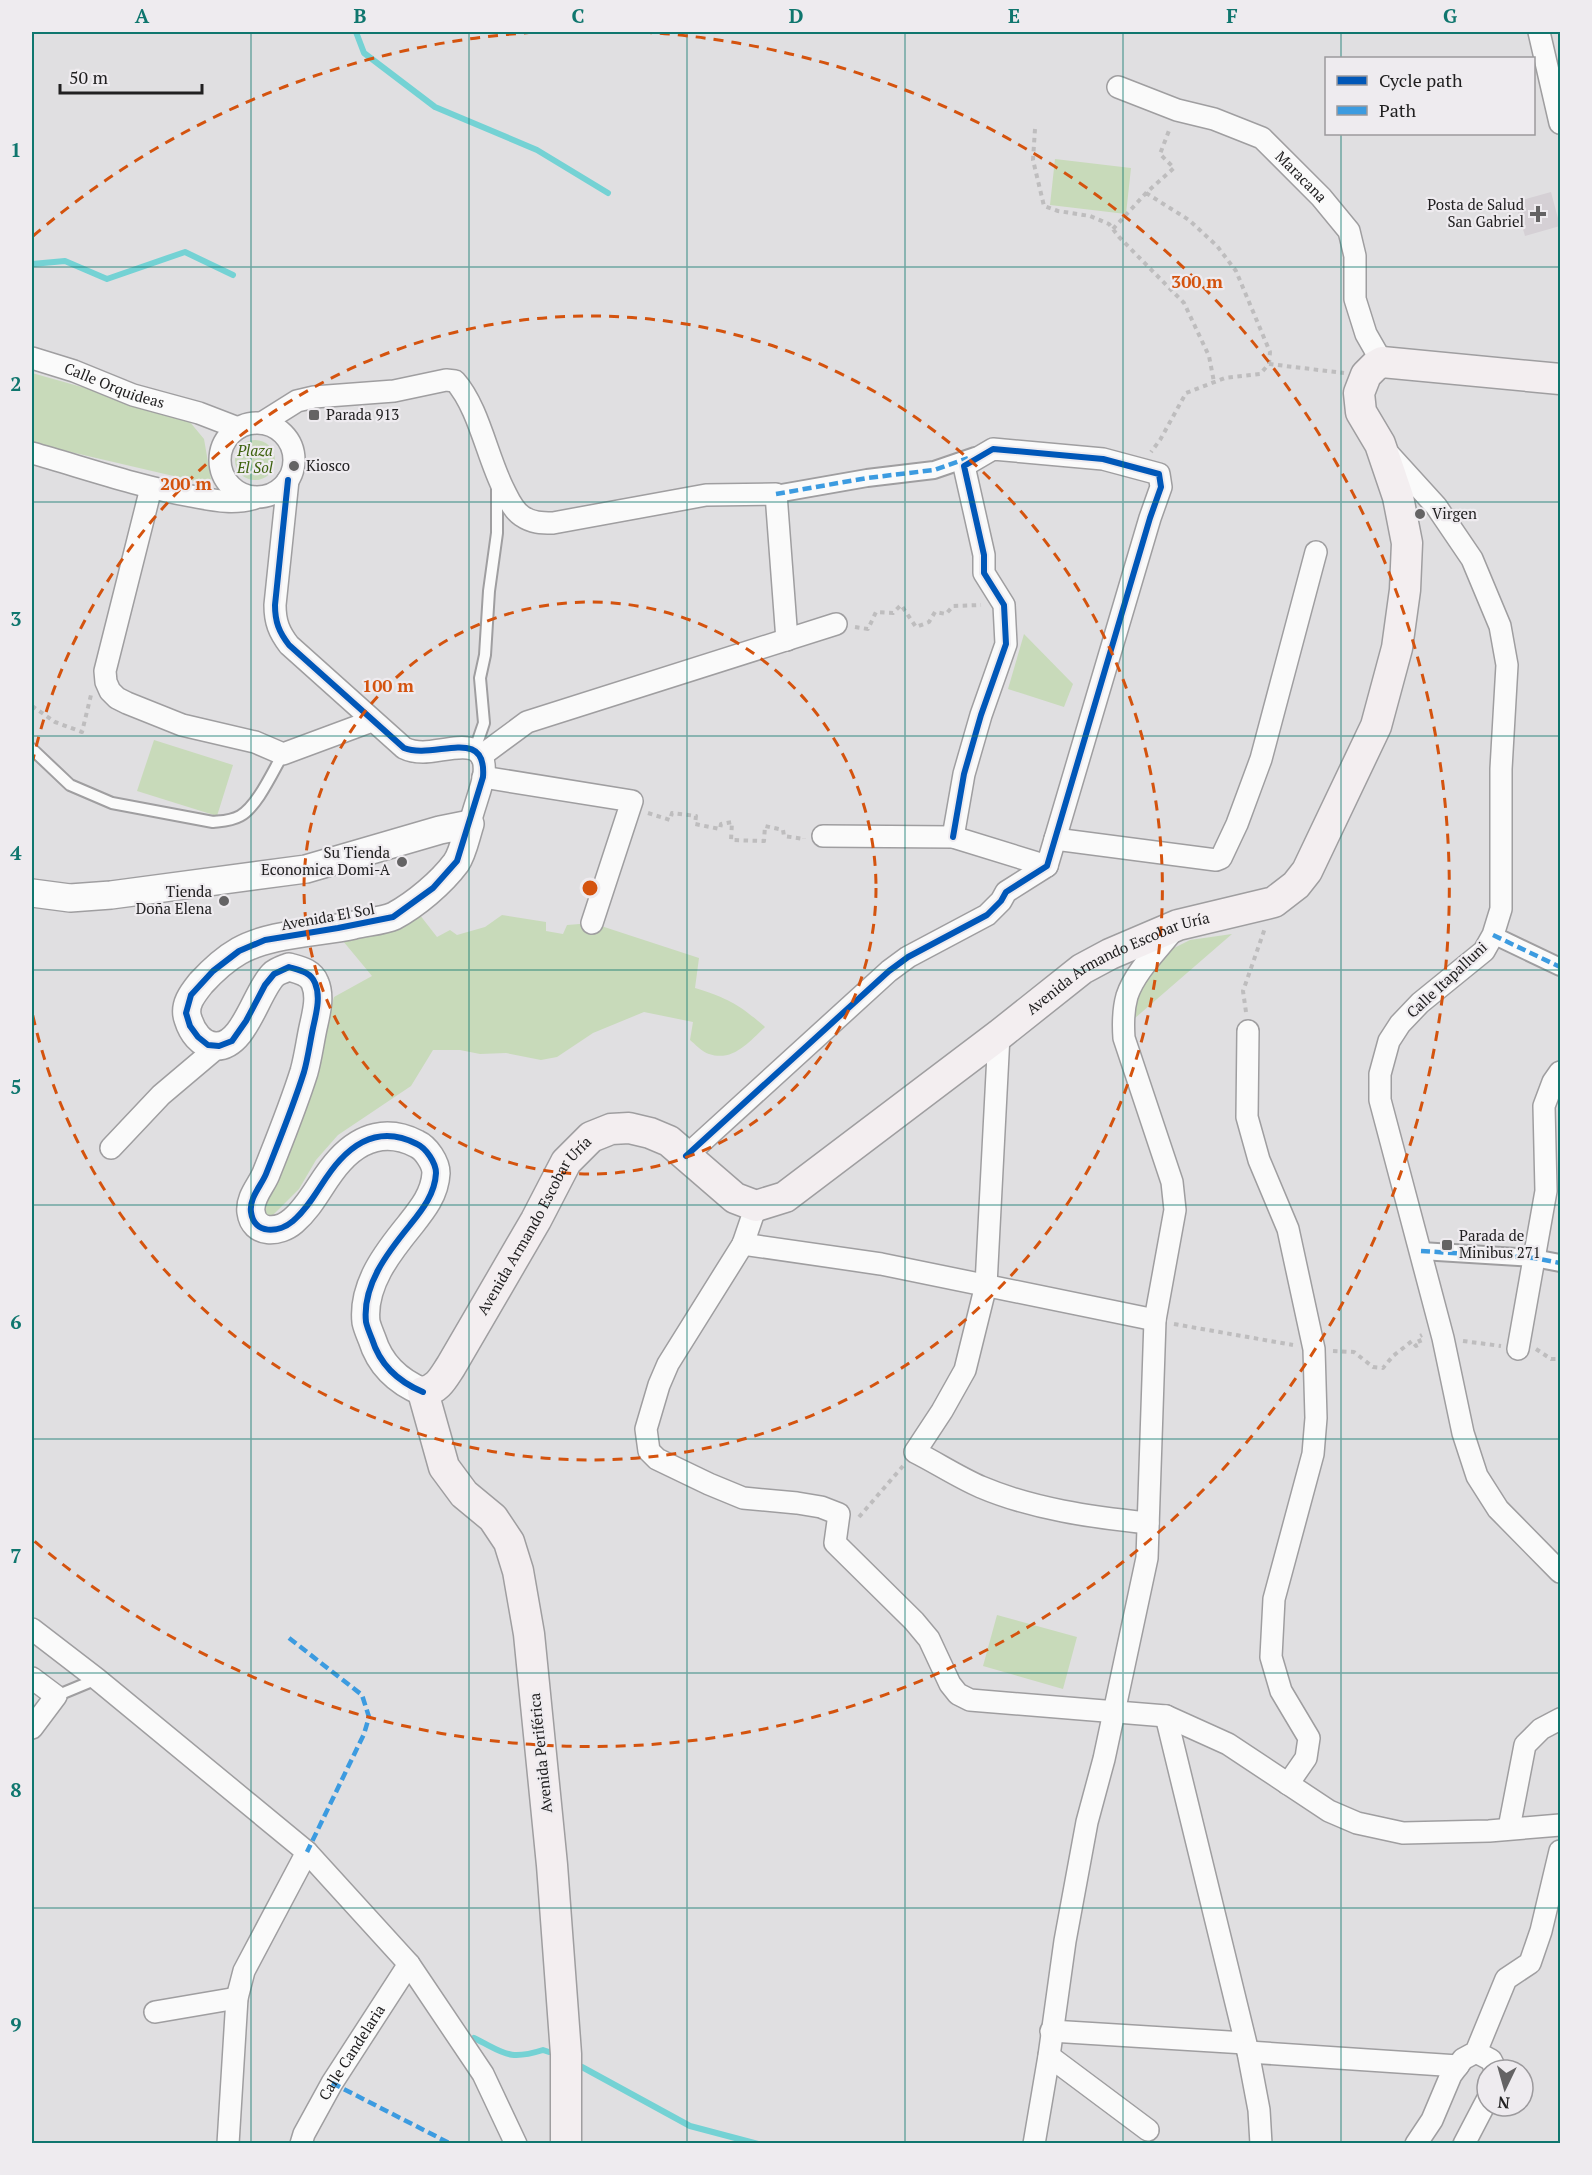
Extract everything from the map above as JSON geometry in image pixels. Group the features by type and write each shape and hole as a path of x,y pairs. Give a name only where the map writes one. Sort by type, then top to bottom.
{"main road":[{"path":"1374,369 1559,385"},
{"name":"Avenida Armando Escobar Uría","path":"423,1392 432,1390 440,1383 536,1220 566,1161 591,1137 611,1129 629,1128 650,1133 669,1141 735,1198 756,1206 785,1197 999,1035 1082,969 1110,954 1178,925 1274,902 1296,885 1308,870 1320,848 1376,726 1396,648 1405,590 1407,543 1398,497 1380,444 1361,412 1359,393 1374,369"},
{"name":"Avenida Periférica","path":"423,1392 444,1467 464,1494 493,1518 509,1542 518,1571 529,1634 552,1865 566,2054 566,2144"}],"street":[{"path":"1539,32 1560,123"},
{"name":"Maracana","path":"1118,87 1177,110 1214,119 1262,138 1321,197 1349,231 1355,256 1355,299 1374,369"},
{"name":"Calle Orquideas","path":"32,358 74,370 133,395 199,413 238,428"},
{"path":"262,423 297,401 339,394 394,391 446,380 455,381 467,397 497,477 513,508 524,518 536,523 553,523 706,495 776,494 867,478 934,470 993,449 1103,459 1159,474 1161,487 1047,866 1006,892 1001,901 987,915 908,957 889,970 686,1156"},
{"path":"297,401 291,445 293,463 288,480 275,620 280,634 289,645 372,721 412,751 423,752 460,747 478,753 527,722 836,624"},
{"path":"199,413 222,447"},
{"path":"232,497 229,485 223,476 219,457 228,436 238,428 262,423 274,427 291,445"},
{"name":"Calle Itapalluni","path":"1380,444 1436,506 1472,559 1500,626 1507,665 1501,769 1501,909 1493,935 1484,951 1420,1003 1400,1024 1389,1041 1380,1074 1380,1100 1443,1338 1463,1433 1477,1476 1498,1509 1560,1572"},
{"path":"953,837 970,754 1005,644 1004,605 984,573 984,555 964,466 993,449"},
{"path":"32,453 151,488 232,497 243,502 280,490 288,480"},
{"path":"151,488 105,671 110,691 117,698 182,725 255,742 283,754 372,721"},
{"path":"776,494 787,640"},
{"path":"263,496 284,529"},
{"path":"1055,839 1216,860 1221,858 1237,824 1261,759 1316,552"},
{"name":"Avenida El Sol","path":"219,1046 208,1045 198,1037 190,1026 186,1013 191,995 213,971 239,951 265,940 393,917 433,888 457,861 483,777 484,765 478,753"},
{"path":"483,777 632,801 592,923"},
{"path":"32,893 70,898 111,896 306,869 440,830 470,824"},
{"path":"823,836 953,837 1047,866"},
{"path":"1034,2144 1065,1941 1087,1822 1104,1759 1147,1558 1155,1320 1172,1234 1174,1210 1173,1191 1163,1155 1124,1038 1123,1013 1127,994 1142,970 1178,925"},
{"path":"1493,935 1560,967"},
{"path":"111,1148 160,1095 219,1046 232,1041 274,974 290,967 305,971 315,982 318,997 304,1071 263,1182 253,1199 251,1212 255,1224 266,1231 276,1231 292,1222 309,1204 340,1160 357,1146 382,1135 402,1137 421,1146 432,1160 436,1170 430,1197 392,1248 369,1288 366,1322 377,1354 405,1384 423,1392"},
{"path":"1248,1031 1247,1118 1259,1161 1288,1229 1314,1349 1316,1418 1313,1454 1274,1599 1271,1658 1281,1691 1309,1738 1306,1758 1288,1784"},
{"path":"999,1035 986,1285 965,1371 915,1452 980,1487 1038,1506 1100,1518 1148,1523"},
{"path":"1518,1349 1546,1191 1544,1106 1553,1082 1560,1072"},
{"path":"756,1206 743,1244 668,1364 646,1429 649,1451 657,1459 709,1484 743,1497 820,1507 839,1514 836,1544 914,1621 929,1639 946,1677 958,1694 970,1700 1166,1716 1228,1744 1329,1811 1357,1823 1403,1833 1489,1831 1560,1825"},
{"path":"743,1244 881,1264 1155,1320"},
{"path":"1421,1251 1534,1258 1560,1263"},
{"path":"32,1629 97,1679 307,1852 409,1964 483,2074 516,2144"},
{"path":"32,1677 56,1696 32,1728"},
{"path":"1166,1716 1246,2048 1259,2110 1261,2144"},
{"path":"1509,1828 1525,1745 1541,1729 1560,1719"},
{"path":"1416,2144 1432,2120 1451,2075 1463,2059 1476,2052 1506,1979 1530,1963 1541,1931 1560,1851"},
{"path":"228,2144 237,1998 244,1971 307,1852"},
{"name":"Calle Candelaria","path":"301,2144 303,2134 332,2083 409,1964"},
{"path":"155,2012 237,1998"},
{"path":"1052,2031 1458,2066"},
{"path":"1476,2052 1487,2058"},
{"path":"1049,2056 1148,2130"},
{"path":"1464,2144 1478,2118"}],"lane":[{"path":"478,753 484,723 480,678 485,655 489,591 497,533 497,477"},
{"path":"32,749 70,785 112,803 213,822 228,821 242,815 255,800 283,754"},
{"path":"56,1696 97,1679"}],"path":[{"path":"1113,229 1146,193 1174,168 1160,154 1177,110"},
{"path":"1035,129 1032,160 1044,206 1058,211 1090,216 1109,224 1184,303 1209,356 1214,382"},
{"path":"1146,193 1189,220 1217,246 1236,270 1270,352 1269,364 1260,374 1225,378 1186,393 1160,440 1147,456 1159,474"},
{"path":"1269,364 1374,369"},
{"path":"836,624 868,629 876,612 893,613 901,605 916,627 929,622 935,612 946,614 953,606 1004,605"},
{"path":"32,706 55,722 82,732 92,692 117,698"},
{"path":"630,807 670,820 672,813 696,816 695,824 720,829 721,824 732,822 731,840 764,841 765,826 783,830 784,836 804,839 805,830 823,836"},
{"path":"1248,1031 1243,991 1274,902"},
{"path":"1155,1320 1314,1349"},
{"path":"836,1544 915,1452"}],"shaded area":[{"name":"Posta de Salud San Gabriel","path":"1551,192 1560,226 1525,236 1515,202"}],"green space":[{"path":"1055,159 1131,168 1126,214 1050,205"},
{"path":"32,373 185,416 204,439 212,485 32,443"},
{"name":"Plaza El Sol","path":"255,440 269,446 275,460 269,474 255,480 241,474 235,460 241,446"},
{"path":"1024,634 1073,684 1064,707 1008,689"},
{"path":"154,740 233,765 217,816 137,791"},
{"path":"416,910 437,937 450,930 457,935 485,927 502,915 546,922 546,931 563,934 567,925 592,923 699,958 695,988 732,1003 765,1027 740,1049 718,1056 706,1053 690,1040 693,1022 644,1012 593,1033 557,1057 541,1060 506,1053 480,1054 460,1050 433,1050 411,1086 338,1135 316,1160 299,1189 269,1219 259,1208 318,1055 334,997 372,976 338,935"},
{"path":"1232,934 1112,1038 1116,997 1146,962 1190,940"},
{"path":"997,1615 1077,1637 1063,1689 983,1666"}],"waterway":[{"path":"356,32 364,53 435,107 537,150 608,193"},
{"path":"32,264 65,261 107,279 185,252 233,275"},
{"path":"474,2038 507,2054 522,2055 543,2050 549,2052"},
{"path":"582,2067 690,2126 758,2144"}],"marked path":[{"path":"776,494 867,478 934,470 968,458"},
{"path":"1493,935 1560,967"},
{"path":"1421,1251 1534,1258 1560,1263"},
{"path":"289,1638 362,1695 369,1717 364,1734 307,1852"},
{"path":"332,2083 451,2144"}],"cycle path":[{"path":"686,1156 889,971 908,957 987,915 1001,901 1006,892 1047,866 1161,487 1159,474 1103,459 993,449 964,466 984,555 984,573 1004,605 1006,644 981,715 964,774 953,837"},
{"path":"288,480 275,605 280,631 289,645 404,748 416,751 468,748 477,752 482,761 483,777 457,861 433,888 393,917 265,940 239,951 213,971 191,995 186,1013 190,1026 198,1037 208,1045 219,1046 232,1041 274,974 289,967 301,970 313,979 317,988 317,1006 304,1072 266,1174 252,1202 253,1219 262,1228 268,1230 281,1228 293,1221 340,1160 366,1140 386,1136 406,1139 420,1146 430,1156 436,1173 430,1195 378,1270 372,1282 366,1308 366,1324 385,1365 398,1378 423,1392"}],"place":[{"name":"Posta de Salud San Gabriel","path":"1538,214"},
{"name":"Parada 913","path":"314,415"},
{"name":"Kiosco","path":"294,466"},
{"name":"Virgen","path":"1420,514"},
{"name":"Su Tienda Economica Domi-A","path":"402,862"},
{"name":"Tienda Doña Elena","path":"224,901"},
{"name":"Parada de Minibus 271","path":"1447,1245"}]}
